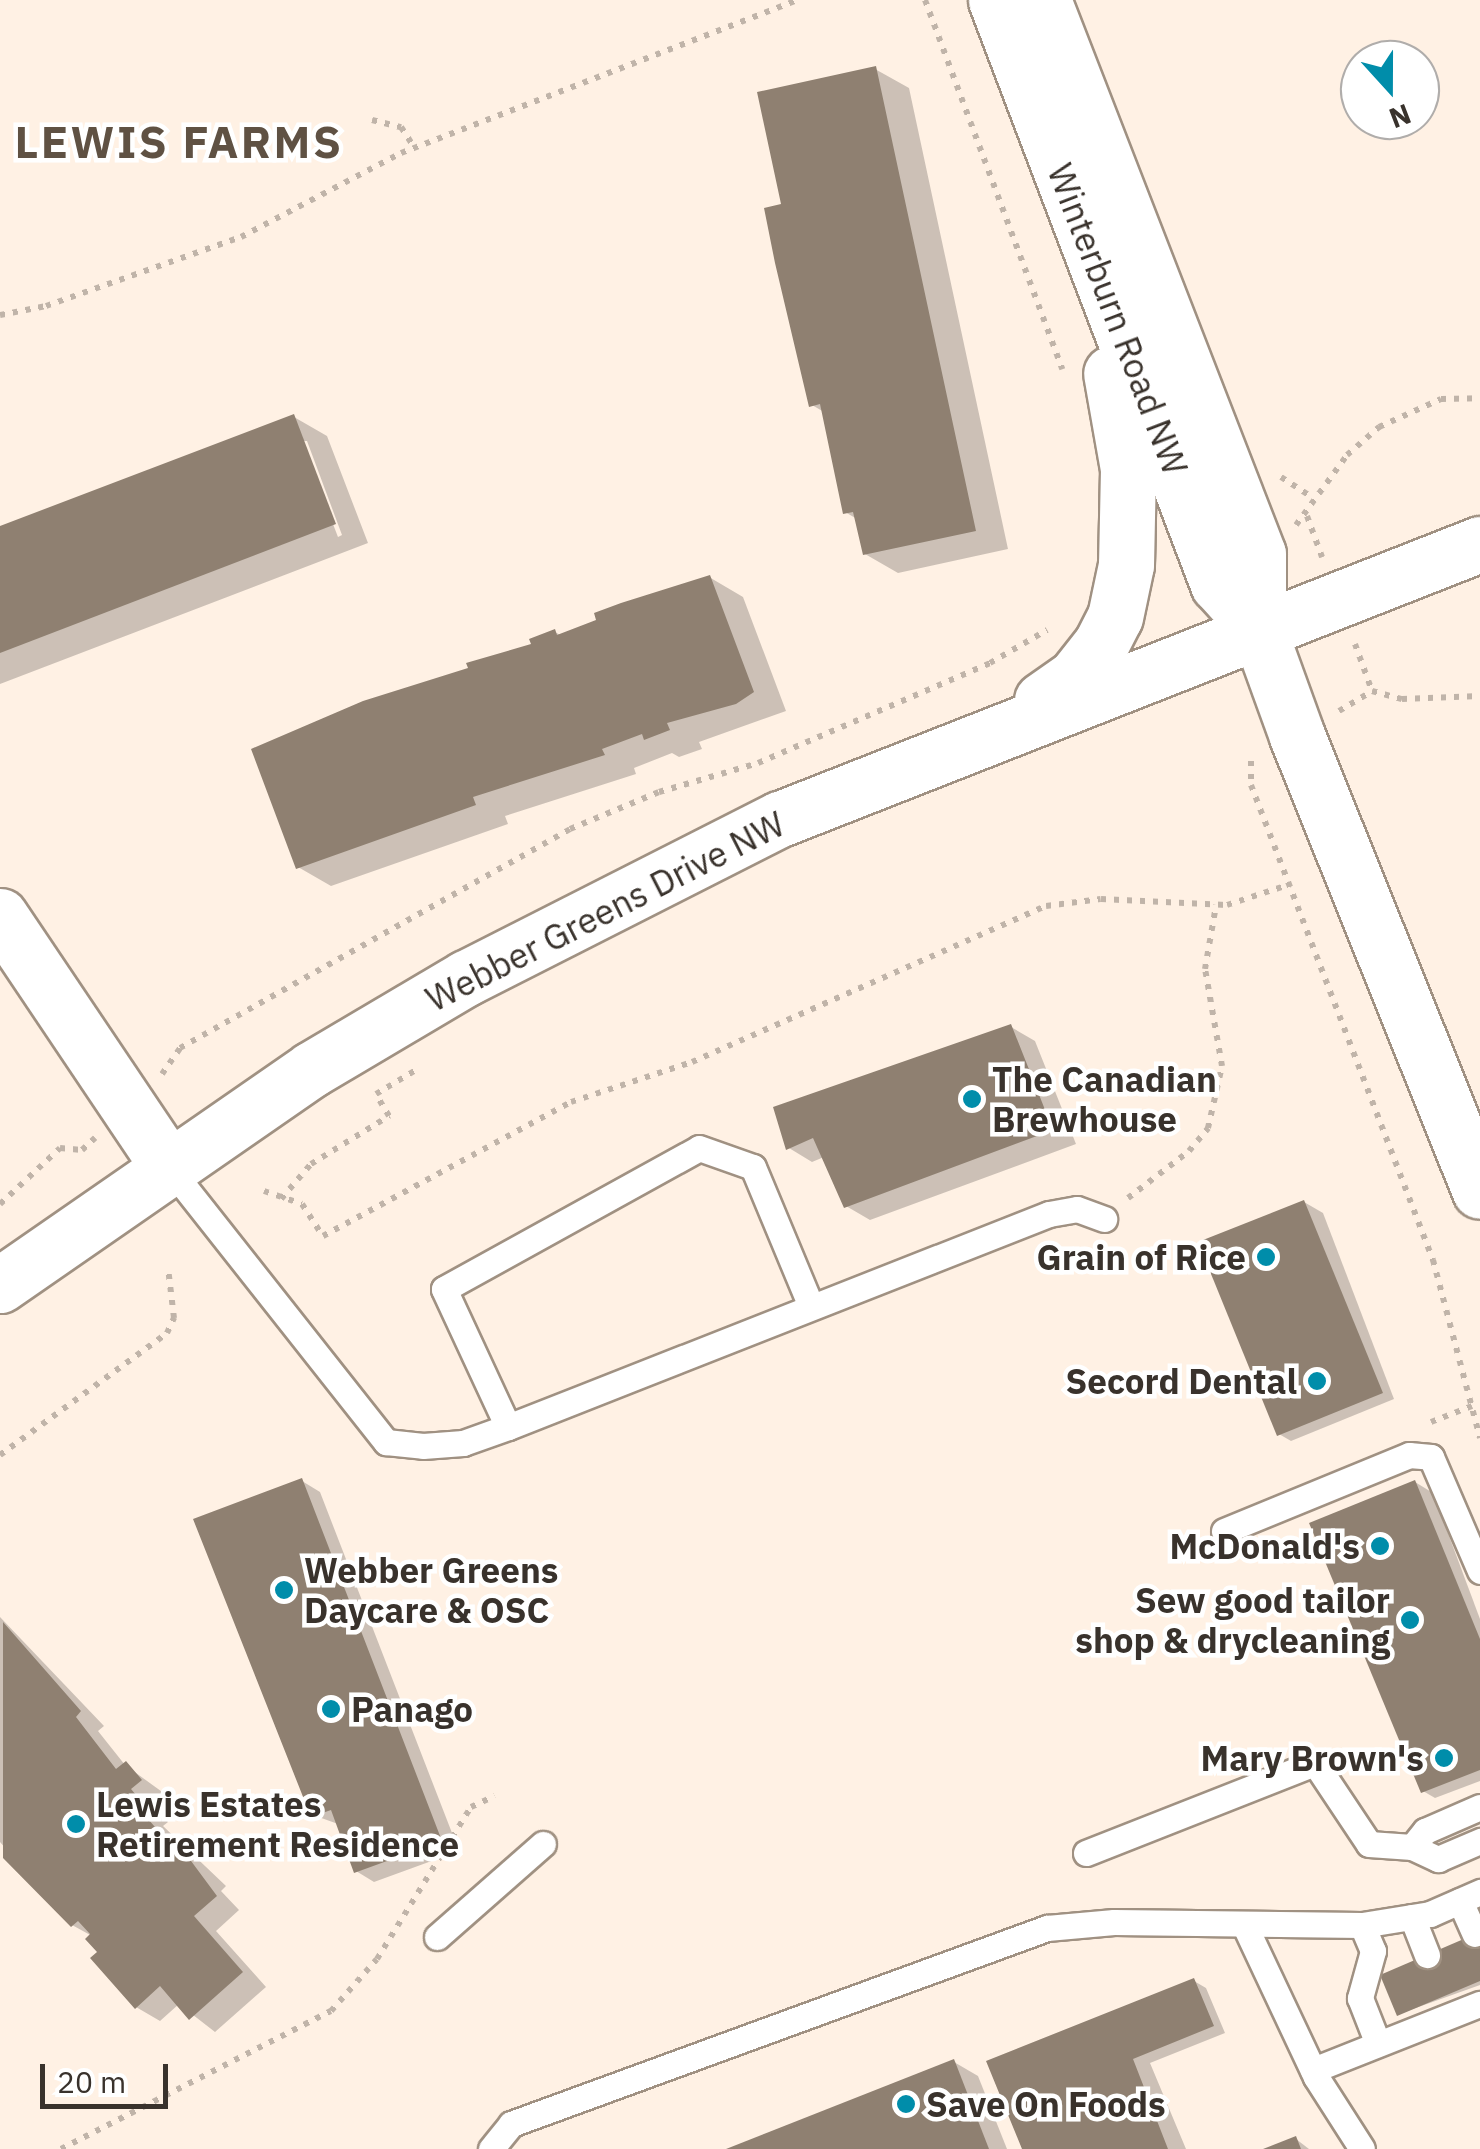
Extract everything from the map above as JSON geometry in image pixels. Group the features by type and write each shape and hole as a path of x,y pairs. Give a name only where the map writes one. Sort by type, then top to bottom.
{"main road":[{"name":"Winterburn Road NW","path":"996,0 1218,584 1258,628 1480,1191"},
{"name":"Winterburn Road NW","path":"1043,0 1258,554 1258,628"},
{"path":"999,731 1075,677 1101,644 1115,617 1126,565 1128,469 1119,404 1075,206"},
{"name":"Webber Greens Drive NW","path":"0,1285 312,1068 466,978 780,819 1480,544"},
{"path":"0,916 168,1166"}],"lane":[{"path":"508,1427 444,1289 700,1148 754,1167 811,1306"},
{"path":"168,1166 386,1442 463,1443 1049,1214 1078,1209 1104,1219"},
{"path":"1224,1531 1409,1456 1431,1458 1480,1571"},
{"path":"1086,1852 1315,1763 1369,1844 1412,1846 1438,1859 1480,1840"},
{"path":"1412,1846 1424,1831 1480,1808"},
{"path":"437,1937 543,1844"},
{"path":"492,2149 511,2124 1047,1928 1362,1926 1412,1917 1470,1896 1474,1934"},
{"path":"1412,1917 1428,1955"},
{"path":"1244,1924 1313,2070 1362,2149"},
{"path":"1362,1926 1373,1951 1360,1998 1378,2044"},
{"path":"1313,2070 1378,2044 1448,2006 1480,2004"}],"path":[{"path":"0,315 46,306 240,237 401,152 798,0"},
{"path":"924,0 1066,390"},
{"path":"372,120 401,128 414,148"},
{"path":"1307,516 1320,486 1379,427 1440,399 1480,398"},
{"path":"173,1062 180,1048 570,829 659,792 758,763 990,663 1055,625"},
{"path":"1372,691 1402,699 1480,696"},
{"path":"1252,763 1251,785 1427,1242 1480,1438"},
{"path":"264,1192 302,1204 323,1236 572,1102 692,1062 1046,906 1102,899 1216,905 1290,884"},
{"path":"1104,1219 1189,1151 1208,1128 1222,1066 1205,969 1216,905"},
{"path":"281,1199 311,1164 389,1116 376,1094 416,1070"},
{"path":"0,1204 60,1148 82,1150"},
{"path":"0,1455 167,1333 174,1318 168,1268"},
{"path":"61,2149 331,2012 377,1959 471,1807 495,1796"}],"building":[{"path":"876,66 976,531 863,555 853,512 843,514 820,404 809,407 775,263 764,208 781,204 757,92"},
{"path":"294,414 336,524 0,653 0,526"},
{"path":"710,575 754,692 736,704 667,723 670,730 644,740 642,734 602,749 605,755 473,797 476,805 296,869 251,749 363,701 531,644 529,639 555,629 557,635 596,620 594,613"},
{"name":"The Canadian Brewhouse","path":"1011,1024 1053,1130 844,1208 813,1138 786,1150 773,1107"},
{"path":"1304,1200 1383,1393 1277,1436 1198,1242"},
{"path":"302,1478 442,1841 354,1873 331,1810 311,1817 193,1519"},
{"path":"1415,1480 1480,1639 1480,1770 1421,1793 1309,1523"},
{"name":"Lewis Estates Retirement Residence","path":"3,1622 81,1711 76,1717 116,1769 126,1761 142,1780 131,1789 146,1807 141,1811 169,1843 174,1838 217,1896 194,1916 243,1972 189,2020 160,1986 135,2009 90,1958 97,1952 85,1939 90,1934 78,1921 71,1927 3,1858"},
{"path":"1480,1932 1480,1981 1397,2016 1380,1975"},
{"path":"1194,1978 1214,2026 1133,2059 1168,2149 1022,2149 986,2061"},
{"name":"Save On Foods","path":"954,2059 989,2149 726,2149"},
{"path":"1296,2136 1301,2149 1263,2149"}],"place":[{"name":"The Canadian Brewhouse","path":"972,1099"},
{"name":"Grain of Rice","path":"1266,1257"},
{"name":"Secord Dental","path":"1317,1381"},
{"name":"McDonald's","path":"1380,1546"},
{"name":"Webber Greens Daycare & OSC","path":"284,1590"},
{"name":"Sew good tailor shop & drycleaning","path":"1410,1620"},
{"name":"Panago","path":"331,1709"},
{"name":"Mary Brown's","path":"1444,1758"},
{"name":"Lewis Estates Retirement Residence","path":"76,1824"},
{"name":"Save On Foods","path":"906,2104"}],"district":[{"name":"LEWIS FARMS","path":"179,142"}]}
